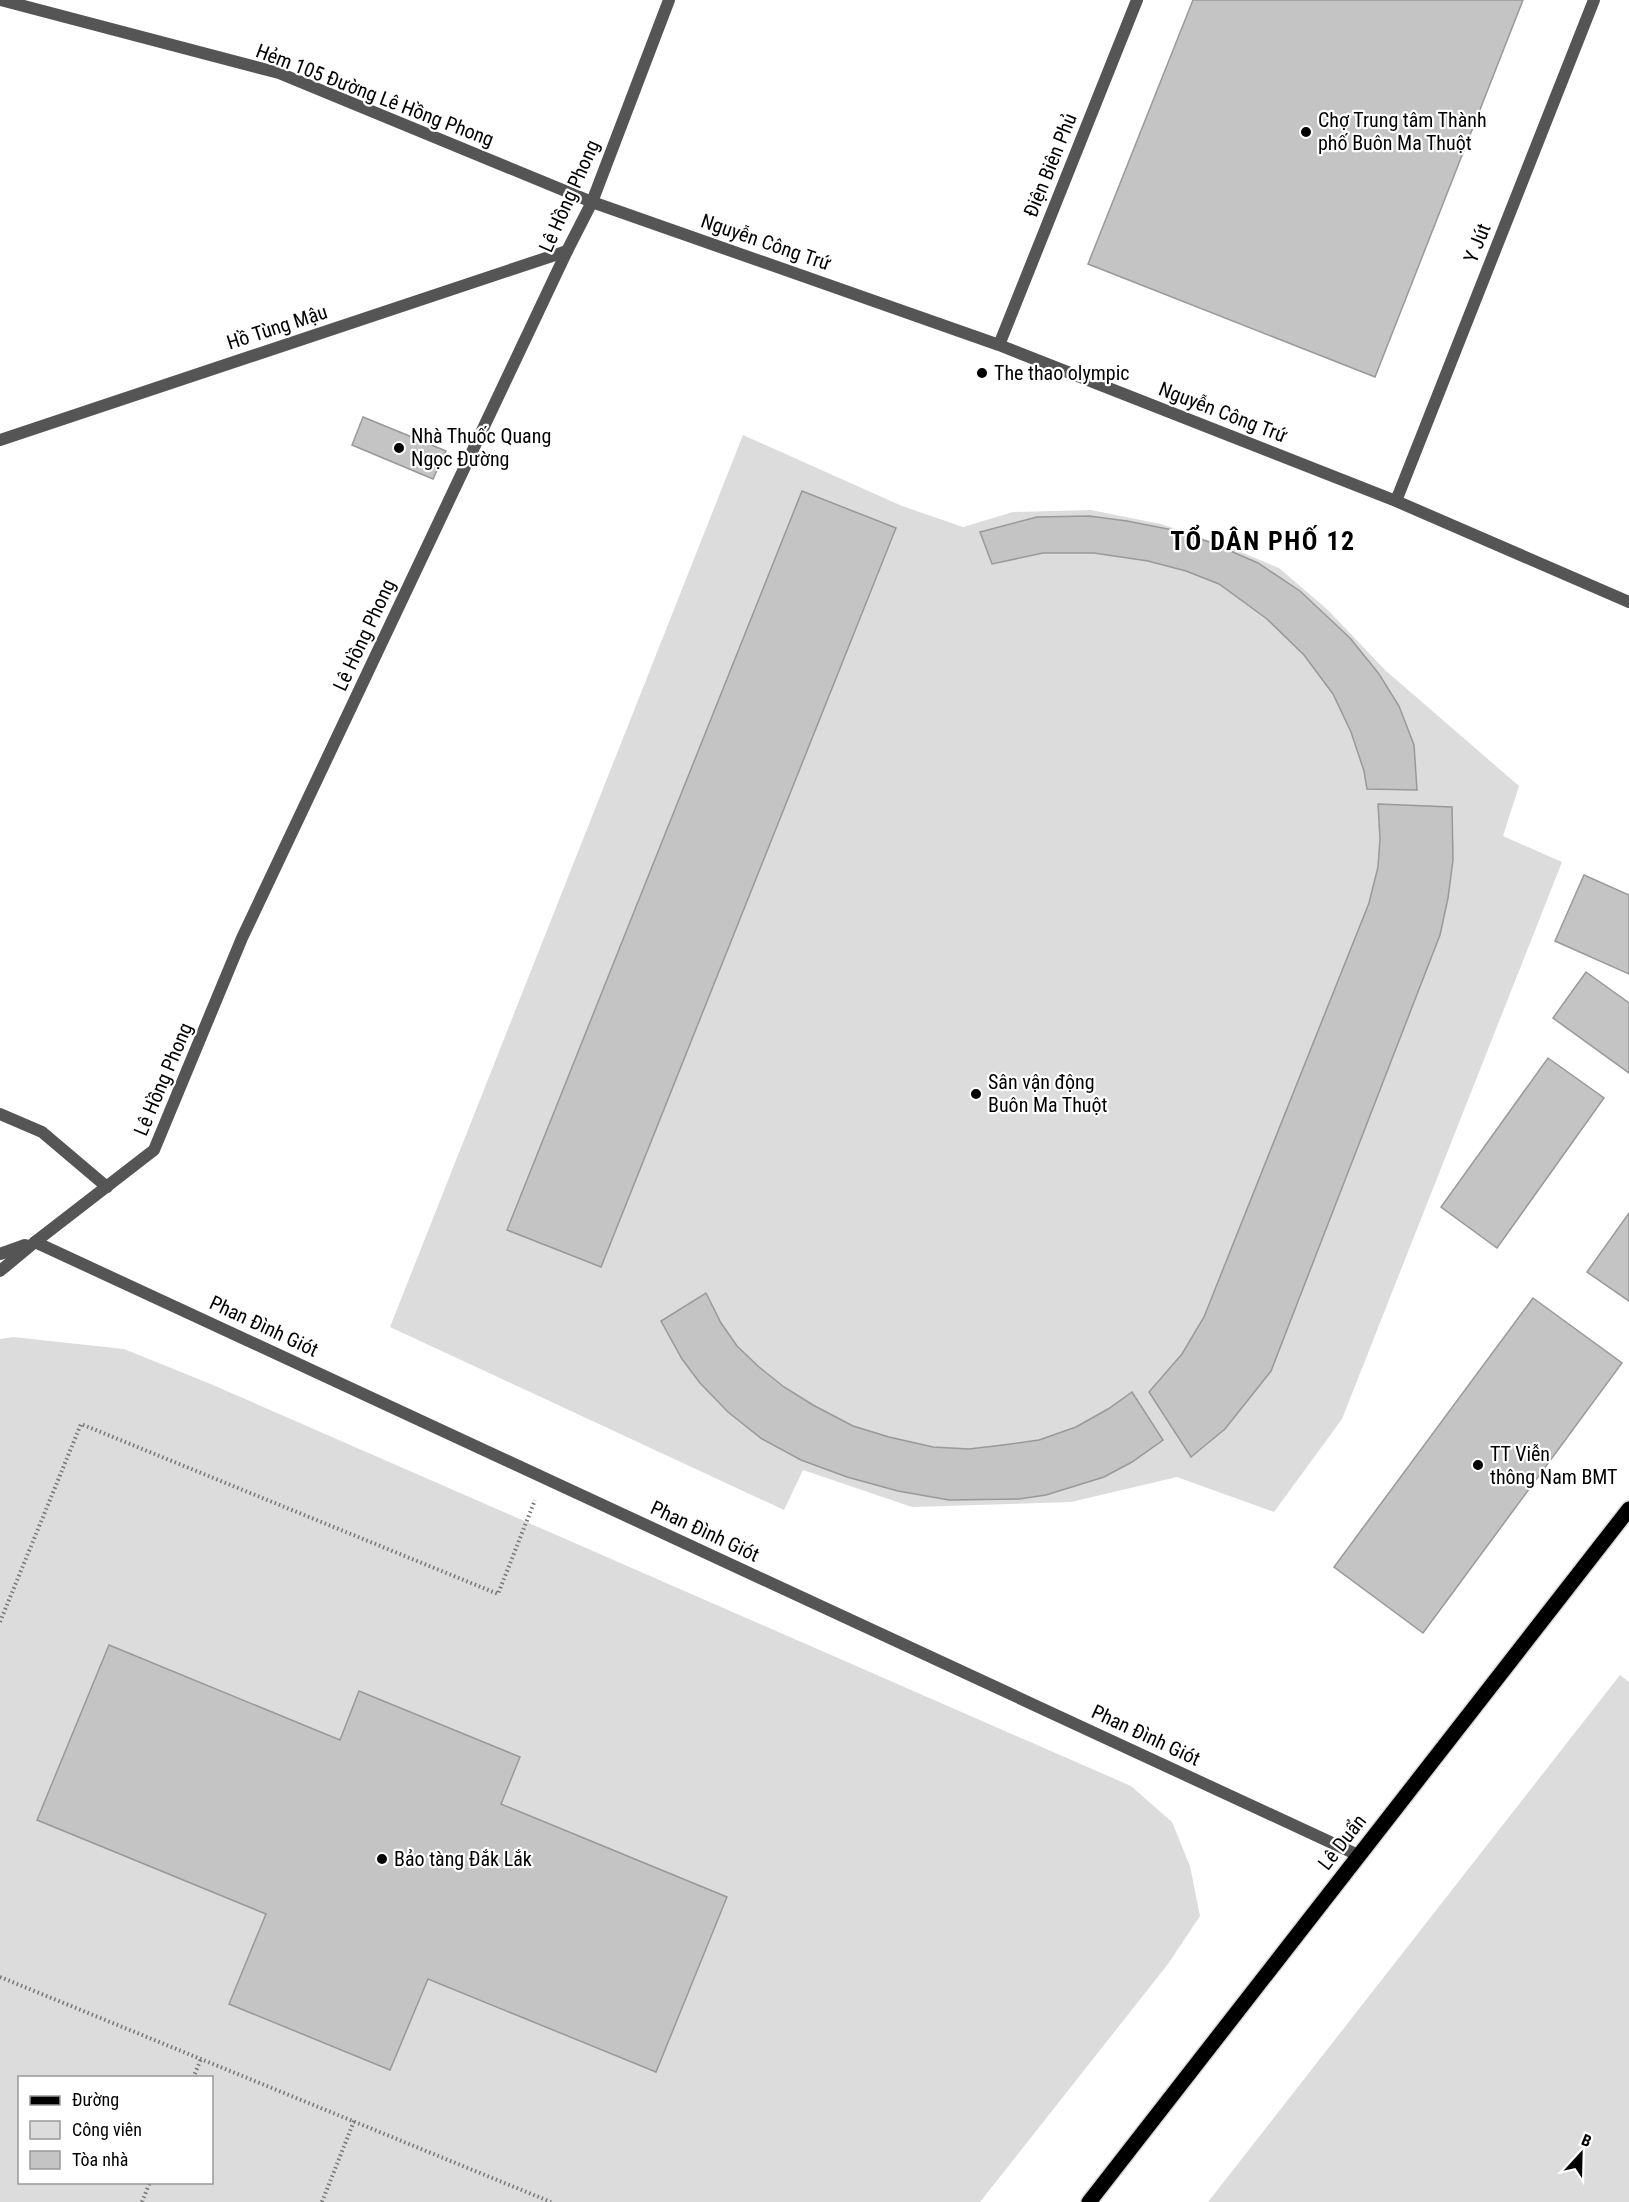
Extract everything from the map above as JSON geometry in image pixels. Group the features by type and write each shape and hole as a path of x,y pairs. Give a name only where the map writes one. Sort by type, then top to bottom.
{"main road":[{"name":"Lê Duẩn","path":"1089,2202 1629,1509"}],"street":[{"name":"Hẻm 105 Đường Lê Hồng Phong","path":"1,0 279,73 592,202"},
{"name":"Lê Hồng Phong","path":"0,1271 154,1150 242,938 592,202 669,0"},
{"name":"Điện Biên Phủ","path":"999,345 1137,0"},
{"name":"Y Jút","path":"1396,501 1594,0"},
{"name":"Nguyễn Công Trứ","path":"592,202 999,345 1396,501 1628,599"},
{"name":"Hồ Tùng Mậu","path":"0,440 567,251"},
{"path":"0,1114 42,1132 107,1187"},
{"name":"Lê Hồng Phong","path":"0,1254 35,1242"},
{"name":"Phan Đình Giót","path":"35,1242 1358,1855"}],"path":[{"path":"0,1622 81,1424 498,1594 543,1478"},
{"path":"0,1977 551,2202"},
{"path":"194,2076 201,2059"},
{"path":"322,2202 354,2121"},
{"path":"142,2202 149,2184"}],"green space":[{"name":"Sân vận động Buôn Ma Thuột","path":"743,435 902,506 963,527 1013,512 1091,510 1161,524 1226,546 1279,568 1328,610 1385,670 1519,786 1503,836 1562,862 1342,1419 1274,1512 1177,1477 1071,1502 912,1507 803,1470 784,1510 390,1327"},
{"path":"13,1337 124,1349 213,1385 1131,1786 1172,1822 1190,1866 1200,1916 1168,1964 980,2202 0,2202 0,1339"},
{"path":"1620,1675 1629,1682 1629,2202 1208,2202"}],"building":[{"name":"Chợ Trung tâm Thành phố Buôn Ma Thuột","path":"1193,0 1523,0 1375,377 1088,264"},
{"name":"Nhà Thuốc Quang Ngọc Đường","path":"363,417 446,451 433,479 352,445"},
{"path":"802,491 896,528 601,1267 507,1230"},
{"path":"1089,516 1173,530 1212,543 1258,563 1300,591 1350,638 1379,674 1399,706 1414,745 1417,790 1367,789 1364,771 1351,732 1333,694 1304,655 1267,619 1219,584 1186,571 1148,561 1094,553 1043,553 992,564 980,532 1037,517"},
{"path":"1378,804 1452,807 1453,860 1440,935 1271,1371 1225,1429 1191,1457 1149,1392 1182,1354 1204,1317 1369,903 1378,867 1380,839"},
{"path":"1584,875 1629,895 1629,974 1555,941"},
{"path":"1586,972 1629,1003 1629,1073 1553,1018"},
{"path":"1548,1058 1604,1098 1497,1248 1441,1207"},
{"path":"1629,1213 1629,1301 1587,1272"},
{"path":"706,1293 721,1323 737,1346 759,1367 784,1387 853,1426 933,1447 969,1449 1003,1445 1039,1440 1076,1427 1132,1392 1163,1440 1132,1462 1104,1477 1046,1495 1019,1499 949,1500 898,1491 847,1477 801,1460 762,1439 728,1412 700,1383 682,1359 661,1321"},
{"name":"TT Viễn thông Nam BMT","path":"1533,1298 1622,1363 1423,1633 1334,1567"},
{"name":"Bảo tàng Đắk Lắk","path":"109,1645 340,1740 359,1691 520,1757 501,1804 727,1897 656,2072 428,1979 390,2070 229,2004 266,1914 37,1820"}],"place":[{"name":"Chợ Trung tâm Thành phố Buôn Ma Thuột","path":"1306,132"},
{"name":"The thao olympic","path":"982,373"},
{"name":"Nhà Thuốc Quang Ngọc Đường","path":"399,448"},
{"name":"Sân vận động Buôn Ma Thuột","path":"976,1094"},
{"name":"TT Viễn thông Nam BMT","path":"1478,1465"},
{"name":"Bảo tàng Đắk Lắk","path":"382,1859"}],"district":[{"name":"TỔ DÂN PHỐ 12","path":"1263,541"}]}
